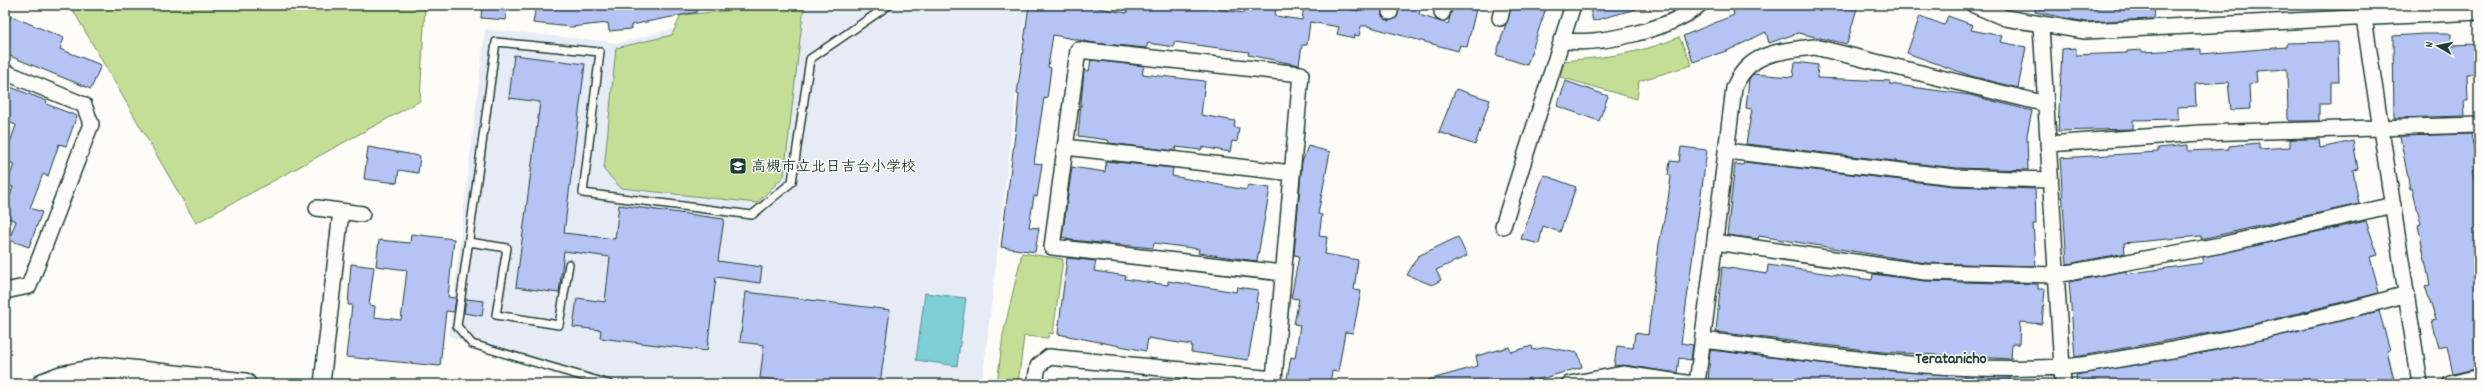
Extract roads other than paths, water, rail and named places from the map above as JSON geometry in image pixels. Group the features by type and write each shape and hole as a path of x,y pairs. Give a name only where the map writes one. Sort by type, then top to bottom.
{"street":[{"path":"1503,226 1573,5"},
{"path":"1561,40 1575,42 1611,40 1668,23 1698,5"},
{"path":"1974,5 2005,18 2041,26 2085,31 2363,11 2479,12"},
{"path":"2363,11 2420,384"},
{"path":"2041,26 2063,384"},
{"path":"1697,384 1734,88 1739,76 1747,65 1762,57 1788,50 1815,47 2046,104"},
{"path":"1035,384 1038,366 1049,357 1274,379 1301,74 1078,50 1052,248 1283,273"},
{"path":"5,72 84,105 91,124 29,286 5,292"},
{"path":"2048,144 2200,133 2479,125"},
{"path":"1066,147 1292,173"},
{"path":"1726,151 1955,177 2050,180"},
{"path":"1715,242 1925,272 2056,275 2221,245 2393,205"},
{"path":"317,208 362,214"},
{"path":"322,384 341,211"},
{"path":"1703,340 1960,368 2062,367 2166,351 2242,335 2348,311 2406,294"},
{"path":"1569,384 1622,374 1692,384"},
{"path":"43,384 61,377 100,376 245,384"},
{"path":"2450,384 2479,377"}],"lane":[{"path":"609,384 472,344 457,326 496,42 600,52 584,193 752,215 792,182 810,59 889,5"},
{"path":"469,242 507,248 496,315 559,325 568,264"}],"water":[{"path":"925,293 966,298 957,366 916,360"}],"place":[{"name":"高槻市立北日吉台小学校","path":"738,166"}],"district":[{"name":"Teratanicho","path":"1951,357"}]}
